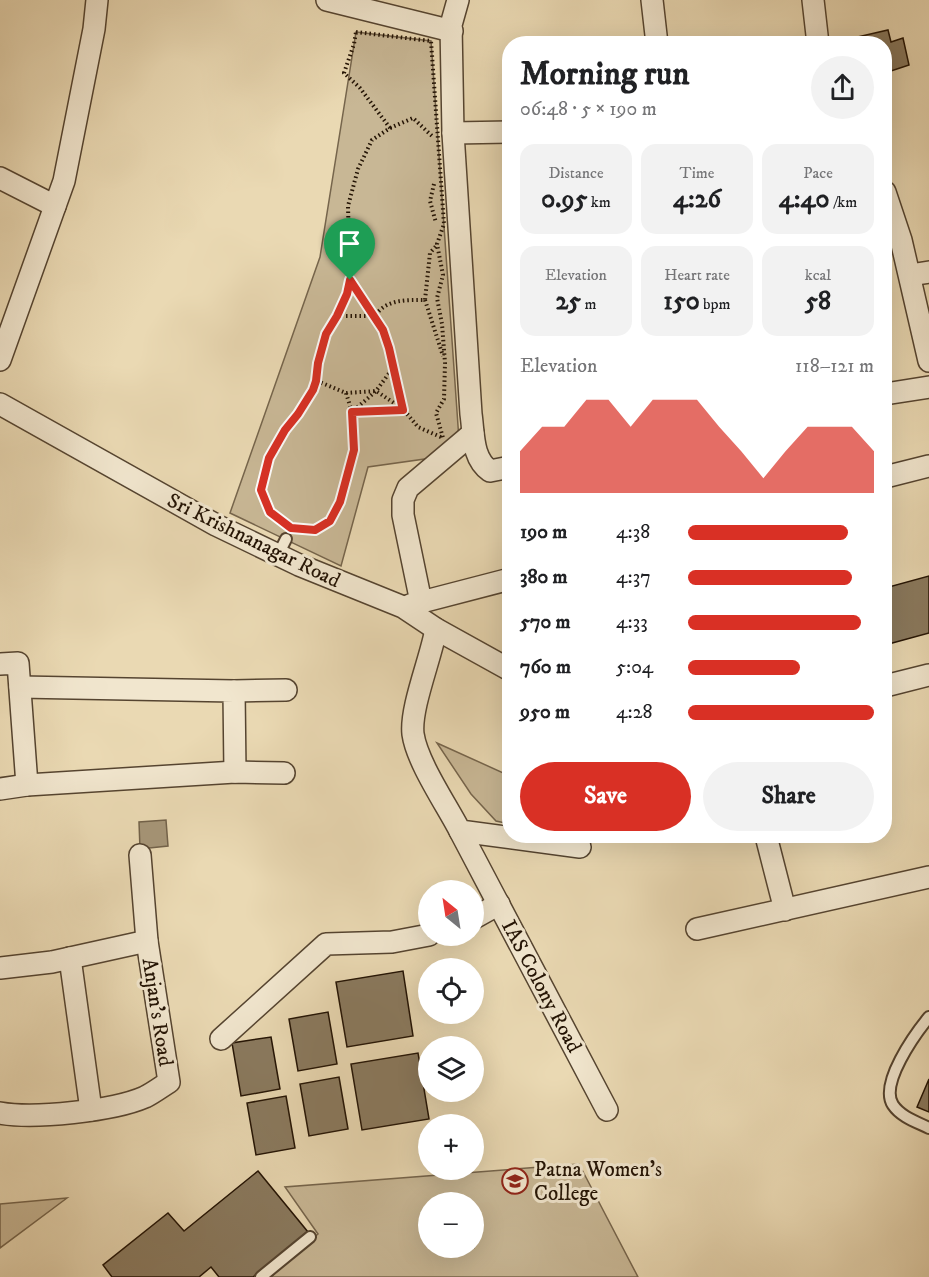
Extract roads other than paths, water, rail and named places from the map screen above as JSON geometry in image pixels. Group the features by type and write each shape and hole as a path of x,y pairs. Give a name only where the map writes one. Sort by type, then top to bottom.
{"street":[{"path":"0,360 64,181 94,29 97,0"},
{"path":"327,0 452,31"},
{"path":"458,0 452,31 453,133 473,433 482,465 490,471 502,469"},
{"path":"652,0 656,36"},
{"path":"813,0 817,36"},
{"path":"453,133 502,132"},
{"path":"0,178 55,206"},
{"path":"892,219 919,274 929,361"},
{"path":"892,393 929,387"},
{"name":"Sri Krishnanagar Road","path":"0,404 216,525 282,547 341,583 412,604 436,629 502,666"},
{"path":"473,433 414,482 408,488 403,500 412,604 502,581"},
{"path":"892,475 929,466"},
{"name":"IAS Colony Road","path":"436,629 415,712 413,733 419,755 607,1110"},
{"path":"0,664 18,663 27,785"},
{"path":"892,684 929,675"},
{"path":"20,687 286,690"},
{"path":"234,691 235,772"},
{"path":"0,789 27,785 235,772 284,773"},
{"path":"460,831 502,837"},
{"path":"550,843 580,847"},
{"path":"768,843 785,910"},
{"name":"Anjan's Road","path":"91,1110 144,1097 169,1082 147,941 140,855"},
{"path":"697,929 929,877"},
{"path":"484,912 499,904"},
{"path":"221,1039 326,944 392,942 418,937"},
{"path":"0,968 70,958 147,941"},
{"path":"0,1113 30,1114 91,1110 70,958"}],"lane":[{"path":"929,1017 911,1039 890,1086 892,1104 905,1117 929,1128"},
{"path":"261,1277 310,1237"}],"place":[{"name":"Patna Women's College","path":"515,1181"}]}
